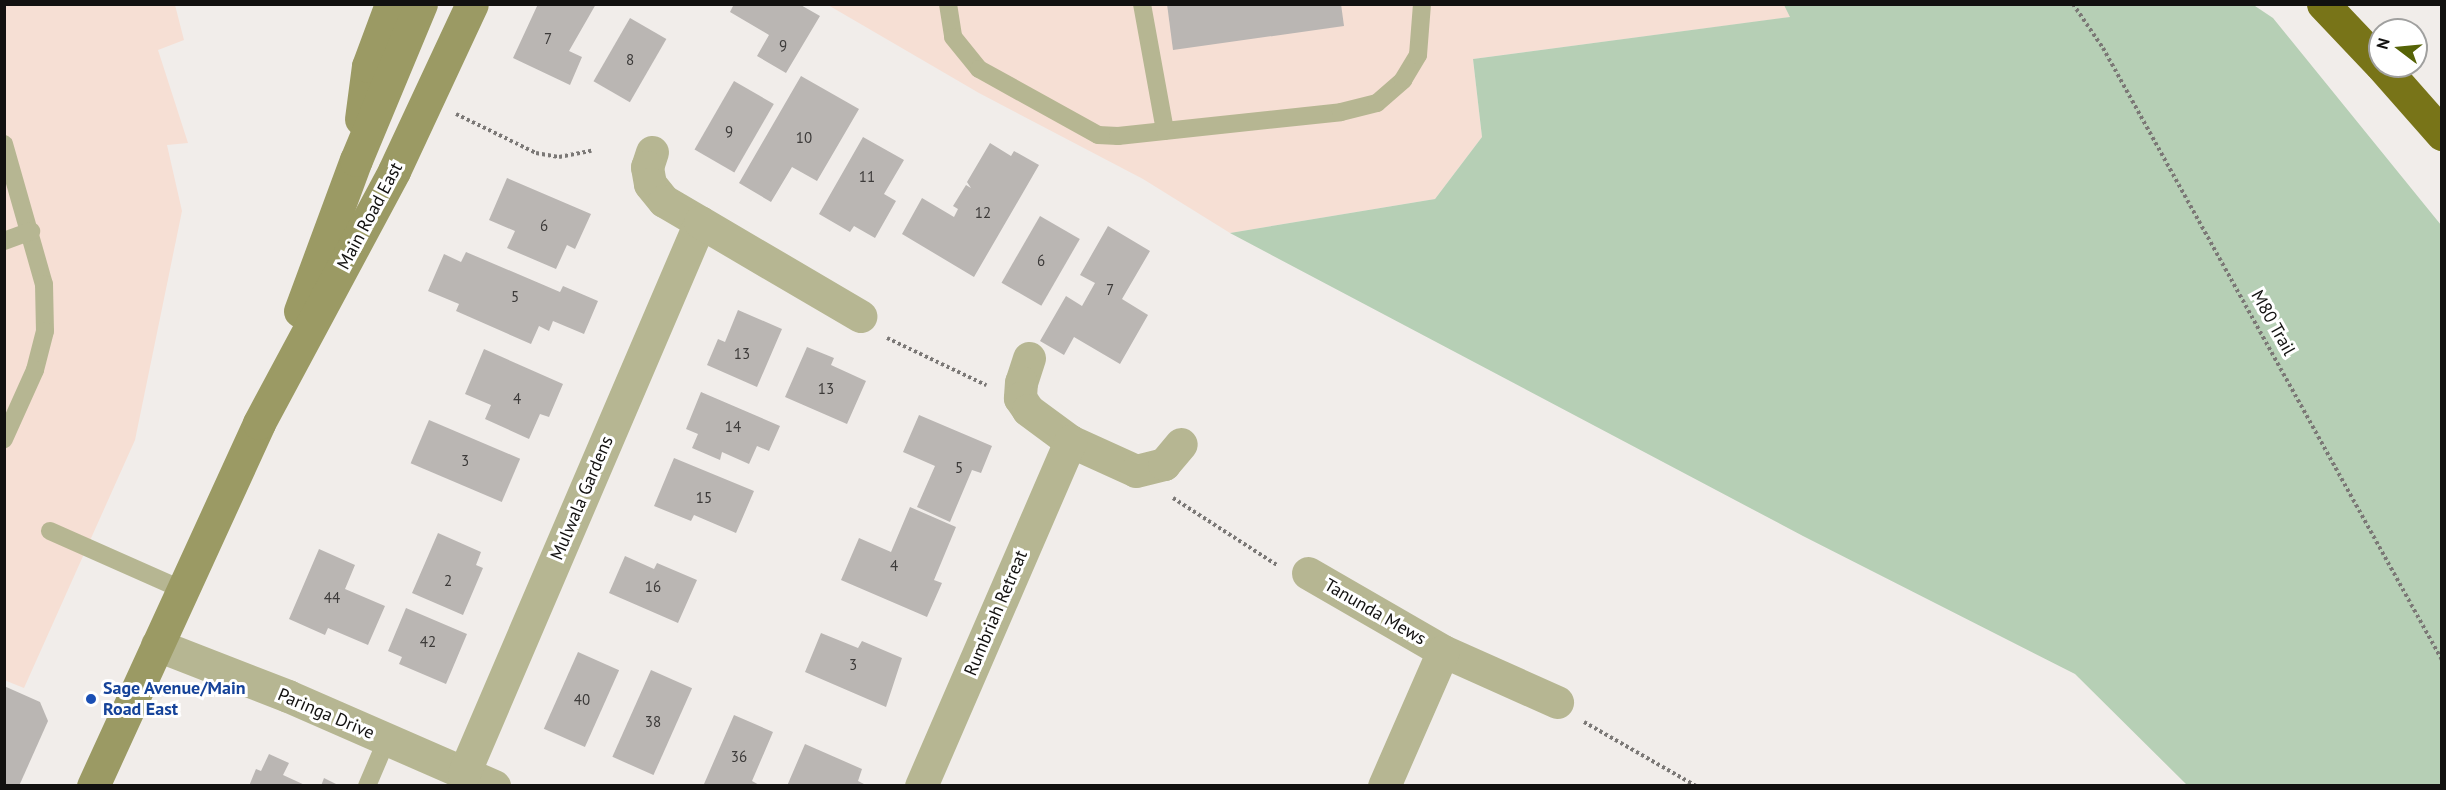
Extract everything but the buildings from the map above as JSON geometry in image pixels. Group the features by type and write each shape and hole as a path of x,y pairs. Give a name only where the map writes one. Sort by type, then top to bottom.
{"highway":[{"path":"2323,4 2368,51"},
{"path":"2392,78 2442,134"}],"main road":[{"path":"356,160 368,66 391,4"},
{"name":"Main Road East","path":"259,423 356,160 421,4"},
{"name":"Main Road East","path":"93,786 259,423 394,171 472,4"}],"street":[{"path":"652,152 647,166 650,184 664,201 860,316"},
{"name":"Mulwala Gardens","path":"462,779 700,222"},
{"path":"1029,358 1020,382 1020,398 1028,410 1070,441 1136,471 1172,454"},
{"name":"Rumbriah Retreat","path":"921,786 1070,441"},
{"name":"Tanunda Mews","path":"1308,573 1443,651 1557,702"},
{"name":"Paringa Drive","path":"157,645 387,739 462,779 494,786"},
{"name":"Tanunda Mews","path":"1384,786 1443,651"}],"lane":[{"path":"948,4 953,37 979,69 1098,135 1165,131 1341,112 1377,103 1403,80 1418,55 1422,4"},
{"path":"1142,4 1165,131"},
{"path":"4,144 31,231 44,284 45,331 35,370 4,439"},
{"path":"4,241 31,231"},
{"path":"51,531 183,590"},
{"path":"367,786 387,739"}],"path":[{"name":"M80 Trail","path":"2073,4 2138,110 2442,660"},
{"path":"455,113 536,153 559,157 591,151"},
{"path":"860,316 868,327 918,355 1020,398"},
{"path":"1172,454 1166,483 1174,501 1292,575 1308,573"},
{"path":"1557,702 1569,714 1696,786"}],"shaded area":[{"path":"1784,4 1791,17 1473,59 1482,137 1435,199 1230,233 1143,179 979,93 828,5"},
{"path":"4,5 175,5 184,40 158,50 188,143 167,145 182,211 135,440 24,688 4,680"}],"green space":[{"path":"2252,4 2273,18 2441,225 2441,785 2187,785 2075,674 1803,536 1230,233 1435,199 1482,137 1473,59 1790,17 1784,5"}],"place":[{"name":"Sage Avenue/Main Road East","path":"91,699"}]}
